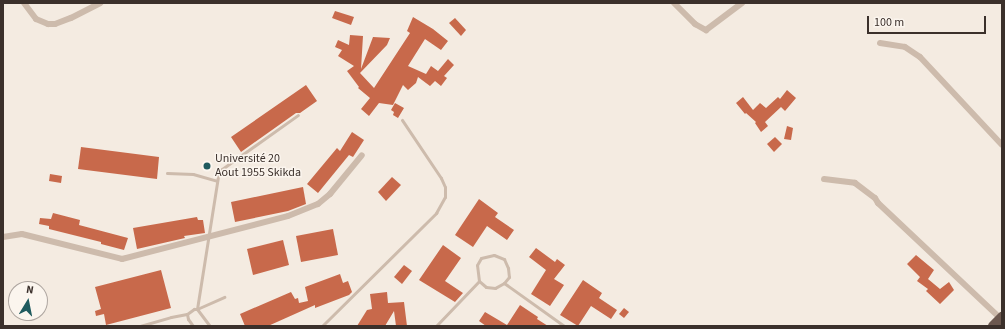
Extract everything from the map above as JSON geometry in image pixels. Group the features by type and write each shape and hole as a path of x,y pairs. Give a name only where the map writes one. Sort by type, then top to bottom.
{"highway":[{"path":"993,326 1001,318"}],"street":[{"path":"24,3 36,19 48,24 55,24 71,18 100,3"},
{"path":"674,3 695,24 706,30 742,3"},
{"path":"880,43 905,47 920,57 1002,145"},
{"path":"3,237 22,234 122,259 288,216 318,204 330,194 362,155"},
{"path":"824,179 855,183 875,198 878,203 1001,318"}],"lane":[{"path":"210,326 197,310 217,181 222,170 298,115"},
{"path":"322,326 436,213 445,197 445,187 441,178 402,120"},
{"path":"167,172 193,174 217,181"},
{"path":"494,255 504,259 508,268 509,277 504,283 495,288 486,287 479,281 477,265 481,258 494,255"},
{"path":"436,326 479,281"},
{"path":"504,283 564,326"},
{"path":"140,326 187,314 194,309 197,310 224,297"},
{"path":"187,314 188,319 193,326"}],"building":[{"path":"335,11 354,17 351,25 332,18"},
{"path":"413,17 433,29 448,41 441,50 425,39 408,66 426,74 431,66 438,71 448,59 454,65 444,76 447,78 441,86 435,81 430,86 418,77 416,83 408,90 403,85 393,105 379,103 369,116 361,109 370,98 358,88 359,87 347,71 354,66 338,56 342,50 335,47 338,40 349,45 350,35 363,36 361,69 373,37 390,38 387,45 360,73 374,88 410,33 407,31"},
{"path":"455,18 466,30 461,36 449,23"},
{"path":"306,85 317,101 300,113 296,113 241,152 231,137"},
{"path":"787,90 796,98 785,111 781,107 765,122 768,126 761,132 755,123 756,122 746,113 745,114 736,103 743,97 753,110 760,103 766,108 778,97 780,99"},
{"path":"395,103 404,108 398,118 393,115 394,112 391,110"},
{"path":"787,126 793,128 791,140 784,139"},
{"path":"352,132 364,140 353,157 349,155 318,193 307,184 337,148 340,151"},
{"path":"775,137 782,144 774,152 767,144"},
{"path":"81,147 159,157 157,179 78,169"},
{"path":"50,174 62,176 61,183 49,181"},
{"path":"392,177 401,185 386,201 378,192"},
{"path":"303,187 306,204 288,211 235,222 231,202"},
{"path":"479,199 498,213 495,217 514,230 507,240 487,226 473,247 455,235"},
{"path":"53,213 80,220 79,225 128,238 124,250 101,244 101,242 49,229 49,226 39,224 40,218 51,219"},
{"path":"197,217 198,220 203,220 205,233 184,236 185,238 137,249 133,228"},
{"path":"333,229 338,255 301,262 296,236"},
{"path":"283,240 289,265 253,275 247,249"},
{"path":"443,245 461,258 445,281 463,293 455,302 419,280"},
{"path":"536,248 555,262 557,259 565,265 554,279 564,285 550,306 531,294 546,270 529,257"},
{"path":"916,255 934,270 928,279 940,289 949,282 954,290 940,304 926,291 928,289 917,281 920,277 907,264"},
{"path":"404,265 412,271 402,284 394,277"},
{"path":"161,270 171,308 106,325 104,314 96,316 95,311 101,309 95,287"},
{"path":"340,274 343,283 348,281 352,292 349,295 315,308 315,305 268,326 245,326 240,314 291,292 295,299 298,298 299,303 308,301 305,287"},
{"path":"583,280 602,293 599,298 617,310 611,319 591,306 578,326 560,315"},
{"path":"387,292 388,303 404,302 407,326 396,326 394,311 385,326 357,326 367,310 372,309 370,294"},
{"path":"520,305 548,326 486,326 479,321 485,312 507,325"},
{"path":"624,308 629,312 624,318 619,314"}],"place":[{"name":"Université 20 Aout 1955 Skikda","path":"207,166"}]}
